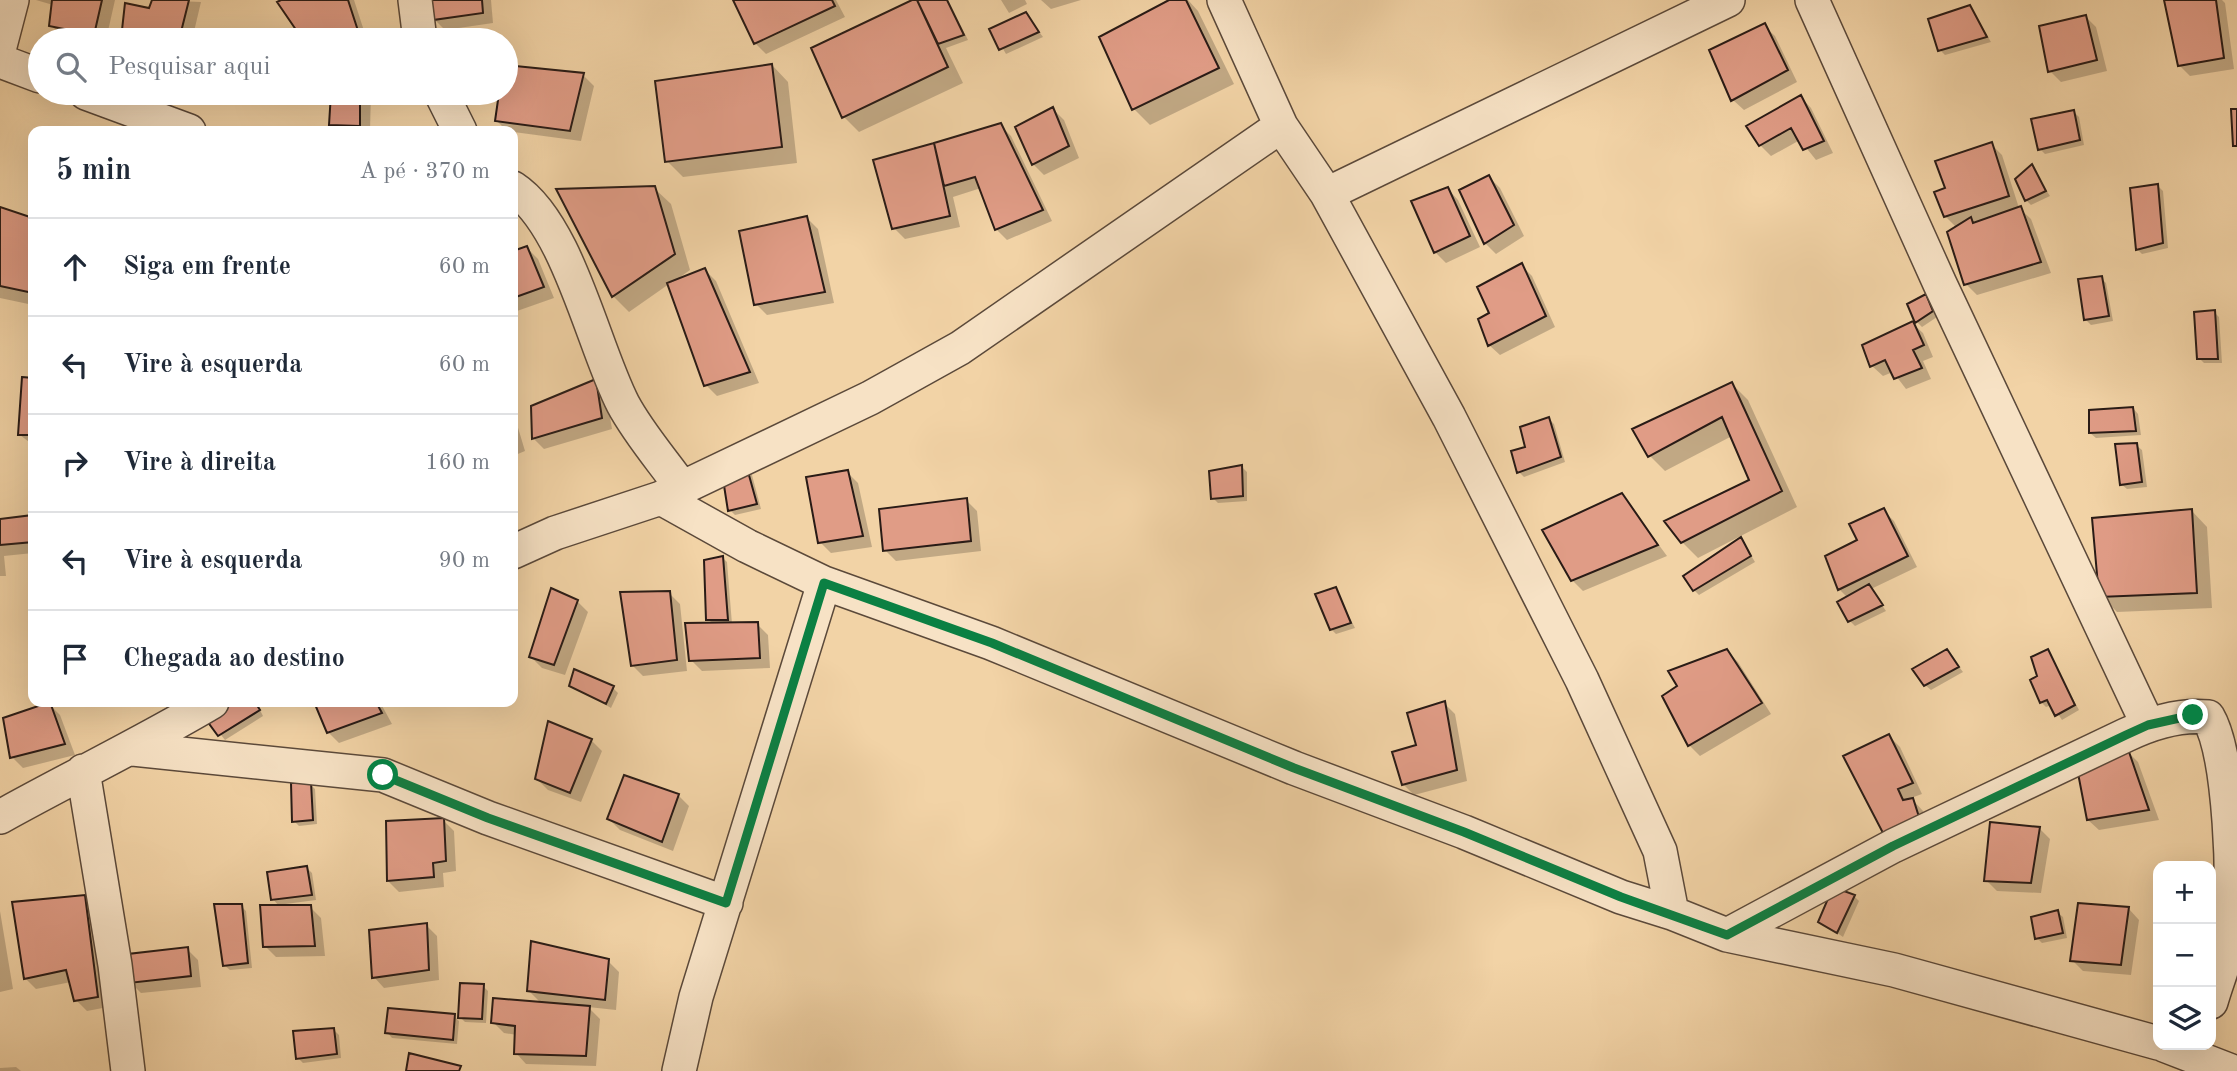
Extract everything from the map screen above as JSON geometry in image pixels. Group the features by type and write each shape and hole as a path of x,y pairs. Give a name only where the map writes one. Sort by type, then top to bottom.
{"street":[{"path":"0,47 12,0"},
{"path":"415,0 418,28"},
{"path":"1224,0 1281,126 1327,194 1449,417 1582,680 1660,851 1672,913"},
{"path":"1327,194 1728,0"},
{"path":"1812,0 1940,284 2148,725"},
{"path":"0,61 28,72"},
{"path":"119,105 175,126"},
{"path":"447,105 458,126"},
{"path":"518,550 555,533 671,493 870,398 960,348 1281,126"},
{"path":"518,191 529,198 568,265 624,405 671,493 747,547 824,583 992,643 1294,768 1464,832 1621,897 1672,913 1727,935 1894,970 2153,1041"},
{"path":"679,1071 696,997 824,583"},
{"path":"0,817 83,771 133,749 204,707"},
{"path":"1727,935 1893,846 2148,725 2193,715 2208,717 2220,745 2229,857 2230,936 2215,987"},
{"path":"133,749 383,775 488,818 726,903"},
{"path":"83,771 115,965 128,1071"},
{"path":"2182,1050 2231,1071"}],"building":[{"path":"52,0 102,0 96,28 49,26"},
{"path":"152,0 189,0 182,28 122,28 125,3 149,8"},
{"path":"348,0 357,28 295,28 277,2"},
{"path":"431,0 482,0 483,13 433,20"},
{"path":"733,0 832,0 835,6 754,44"},
{"path":"917,0 948,67 842,118 811,48"},
{"path":"917,0 947,0 964,35 938,44"},
{"path":"1169,0 1186,0 1219,68 1132,110 1099,37"},
{"path":"2164,0 2216,0 2224,58 2178,66"},
{"path":"1970,5 1987,37 1938,51 1928,19"},
{"path":"1026,12 1039,32 999,50 989,29"},
{"path":"2086,15 2097,60 2048,72 2039,26"},
{"path":"1765,23 1788,70 1731,101 1709,50"},
{"path":"772,64 782,147 665,162 655,81"},
{"path":"518,66 584,73 570,131 495,121 497,105 518,105"},
{"path":"1801,95 1824,141 1803,150 1791,128 1759,146 1746,126"},
{"path":"330,105 360,105 360,126 329,125"},
{"path":"1053,107 1069,146 1032,165 1015,127"},
{"path":"2231,109 2237,109 2237,146 2233,146"},
{"path":"2074,110 2080,140 2038,150 2031,119"},
{"path":"1001,123 1043,210 995,230 975,177 944,186 934,143"},
{"path":"1992,142 2009,196 1944,217 1934,192 1945,188 1935,161"},
{"path":"934,143 950,216 892,229 873,160"},
{"path":"2032,164 2046,191 2025,201 2015,179"},
{"path":"1489,175 1514,225 1484,244 1459,190"},
{"path":"2158,184 2163,243 2136,250 2130,188"},
{"path":"655,186 675,254 612,297 556,189"},
{"path":"1448,187 1470,236 1434,253 1411,201"},
{"path":"2021,206 2041,262 1964,285 1947,232 1971,217 1973,223"},
{"path":"0,207 28,216 28,292 0,286"},
{"path":"807,216 825,292 754,305 739,231"},
{"path":"527,246 544,287 518,296 518,249"},
{"path":"1522,263 1546,316 1488,346 1478,319 1489,313 1477,287"},
{"path":"705,268 750,372 704,386 667,283"},
{"path":"2102,276 2109,316 2084,320 2078,279"},
{"path":"1926,294 1933,311 1915,323 1907,304"},
{"path":"2215,310 2218,359 2197,359 2194,312"},
{"path":"1913,321 1924,345 1913,350 1922,368 1894,379 1885,360 1870,367 1862,345"},
{"path":"22,377 28,378 28,435 18,435"},
{"path":"596,379 602,418 532,439 531,406"},
{"path":"1732,382 1782,491 1681,543 1664,521 1749,480 1722,417 1648,457 1632,429"},
{"path":"2133,407 2136,431 2089,433 2089,410"},
{"path":"1549,417 1561,457 1517,473 1511,451 1525,447 1520,427"},
{"path":"2137,443 2142,482 2120,485 2115,444"},
{"path":"1242,465 1243,496 1211,499 1209,471"},
{"path":"747,468 757,504 728,511 723,479"},
{"path":"848,470 863,536 818,543 806,477"},
{"path":"1622,493 1658,545 1571,581 1542,530"},
{"path":"967,498 971,541 883,551 879,509"},
{"path":"1884,508 1908,556 1838,590 1825,556 1857,540 1849,524"},
{"path":"2192,509 2197,593 2099,597 2092,518"},
{"path":"28,516 28,542 0,545 0,519"},
{"path":"1741,537 1751,556 1693,591 1683,576"},
{"path":"723,556 728,620 706,620 704,560"},
{"path":"1869,584 1883,605 1848,622 1837,602"},
{"path":"1336,587 1351,623 1330,630 1315,594"},
{"path":"551,588 578,600 554,665 529,657"},
{"path":"670,591 677,660 631,666 620,592"},
{"path":"758,622 760,658 689,661 685,623"},
{"path":"1727,649 1762,703 1688,746 1662,696 1677,686 1668,671"},
{"path":"1947,649 1959,667 1924,686 1912,669"},
{"path":"2048,649 2075,705 2055,716 2047,700 2040,703 2030,680 2037,676 2031,657"},
{"path":"574,669 614,686 606,704 569,686"},
{"path":"1445,701 1457,770 1402,785 1392,752 1416,745 1407,713"},
{"path":"35,707 52,707 65,744 10,758 3,718"},
{"path":"215,707 258,707 260,710 218,736 202,714"},
{"path":"316,707 379,707 382,713 327,733"},
{"path":"548,721 592,739 570,793 535,779"},
{"path":"1889,734 1913,783 1898,789 1903,800 1913,798 1919,817 1883,833 1843,756"},
{"path":"2128,749 2149,810 2087,820 2077,768"},
{"path":"624,775 679,794 662,842 607,819"},
{"path":"311,782 313,820 292,822 291,783"},
{"path":"444,818 446,861 433,863 434,877 387,881 386,821"},
{"path":"1990,822 2040,827 2031,883 1984,881"},
{"path":"307,866 312,895 271,900 267,872"},
{"path":"1833,887 1855,895 1837,933 1818,922"},
{"path":"85,895 98,997 74,1001 66,970 24,979 12,902"},
{"path":"2078,903 2129,907 2121,965 2070,961"},
{"path":"214,904 242,904 248,963 223,966"},
{"path":"260,905 311,905 315,946 263,947"},
{"path":"2058,910 2063,933 2035,939 2031,917"},
{"path":"427,923 429,970 372,978 369,930"},
{"path":"531,941 609,959 605,1000 527,991"},
{"path":"188,947 191,976 129,983 128,954"},
{"path":"460,983 484,984 482,1019 458,1018"},
{"path":"493,998 590,1006 586,1056 514,1054 515,1026 491,1023"},
{"path":"388,1008 455,1014 453,1040 385,1033"},
{"path":"334,1028 337,1054 296,1059 293,1031"},
{"path":"409,1053 461,1066 459,1071 406,1071"}],"route":[{"path":"383,775 488,818 726,903 824,583 992,643 1294,768 1464,832 1621,897 1672,913 1727,935 1893,846 2126,735 2148,725 2193,715"}]}
